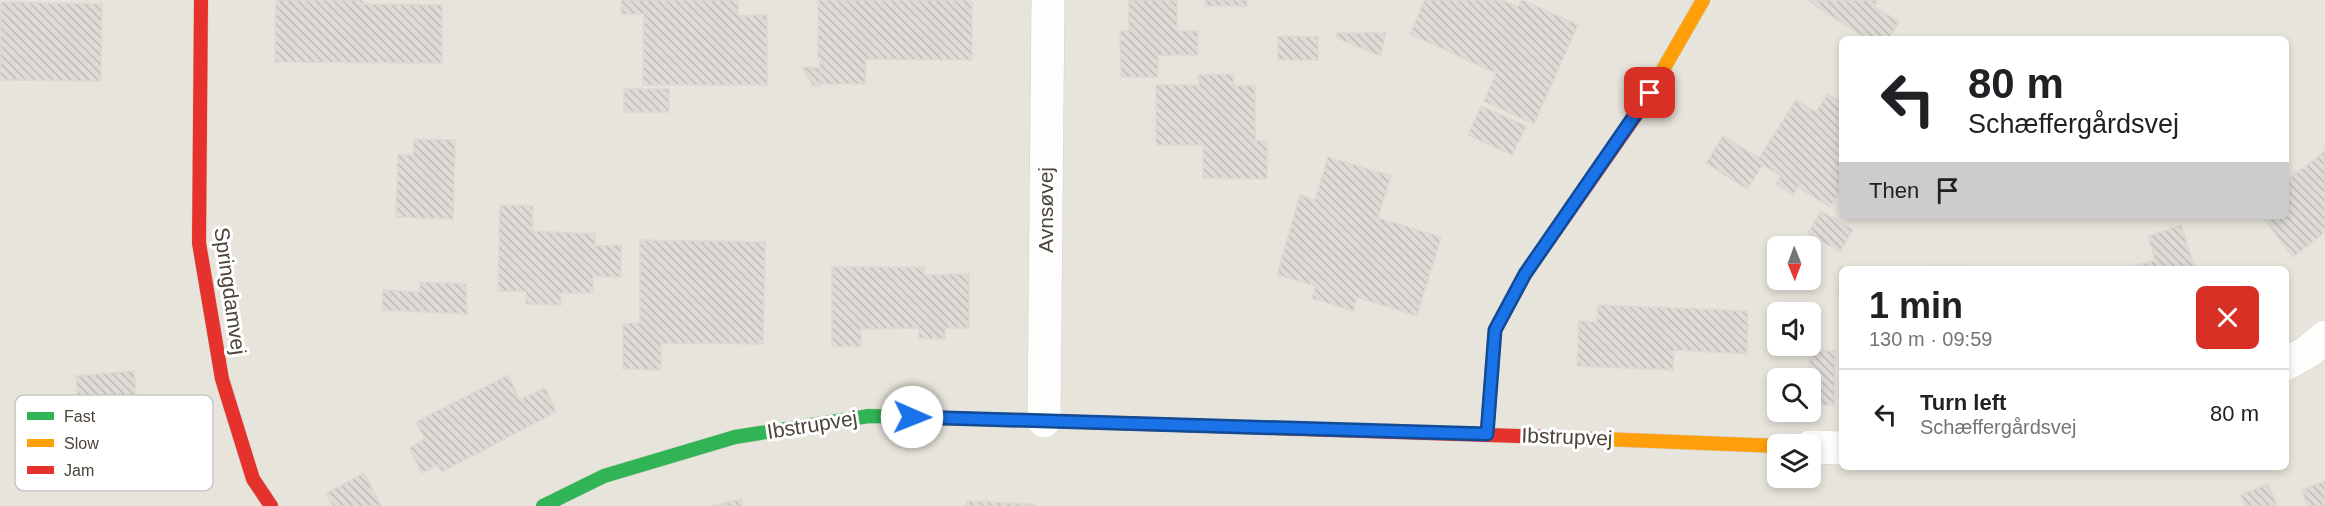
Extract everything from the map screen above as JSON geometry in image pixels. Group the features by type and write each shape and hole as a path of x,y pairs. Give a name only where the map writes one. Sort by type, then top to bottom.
{"street":[{"name":"Springdamvej","path":"201,0 199,243 222,379 253,479 271,506"},
{"name":"Avnsøvej","path":"1044,421 1048,0"},
{"path":"1487,434 1495,330 1525,274 1639,111 1703,0"},
{"path":"2289,362 2309,351 2325,337"},
{"name":"Ibstrupvej","path":"543,506 604,476 735,437 868,416 1487,434 1767,446"},
{"path":"1821,447 1839,448"}],"shaded area":[{"path":"0,0 2325,0 2325,506 0,506"}],"building":[{"path":"276,0 363,0 363,4 442,5 442,63 275,62"},
{"path":"622,0 738,0 738,16 767,15 767,85 643,85 644,14 621,14"},
{"path":"818,0 972,0 972,60 866,59 865,84 820,84"},
{"path":"1129,0 1177,0 1177,31 1198,31 1198,55 1158,55 1158,77 1121,77 1120,31 1129,31"},
{"path":"1205,0 1247,0 1247,6 1205,6"},
{"path":"1425,0 1502,0 1518,7 1522,0 1578,25 1534,124 1484,101 1496,73 1410,34"},
{"path":"1878,0 1874,6 1899,22 1890,36 1862,36 1808,1"},
{"path":"1,2 102,4 101,81 0,80"},
{"path":"1337,33 1386,33 1380,56 1337,38"},
{"path":"1278,36 1318,37 1318,60 1278,60"},
{"path":"802,67 820,68 820,86 813,86"},
{"path":"1234,74 1233,86 1255,86 1255,141 1267,141 1267,179 1203,178 1203,145 1156,145 1156,85 1199,85 1198,75"},
{"path":"624,89 669,89 669,112 624,112"},
{"path":"1828,94 1839,101 1839,193 1830,207 1798,187 1793,195 1776,184 1781,176 1763,165 1747,189 1706,163 1723,136 1759,158 1796,100 1816,112"},
{"path":"1481,106 1526,126 1512,155 1468,135"},
{"path":"414,139 455,140 453,219 396,217 398,155 413,155"},
{"path":"2325,151 2325,232 2293,257 2264,219 2289,219 2289,179"},
{"path":"1328,157 1391,176 1378,218 1441,237 1417,316 1357,297 1353,311 1312,298 1316,286 1277,275 1300,195 1315,200"},
{"path":"500,205 533,206 532,231 595,234 595,246 621,245 621,277 593,276 593,293 560,293 561,305 526,304 526,291 498,291"},
{"path":"1821,211 1853,230 1840,252 1821,241 1821,236 1808,233"},
{"path":"2181,225 2194,266 2135,266 2155,260 2148,236"},
{"path":"640,240 765,242 763,344 661,343 661,370 623,369 623,324 640,323"},
{"path":"832,267 924,267 924,275 969,274 969,328 945,328 945,339 919,338 919,328 861,329 861,346 832,347"},
{"path":"420,282 466,284 467,314 382,310 383,290 420,292"},
{"path":"1598,305 1748,311 1747,354 1674,350 1673,370 1577,366 1579,321 1597,322"},
{"path":"1821,350 1835,351 1834,405 1821,405 1821,368 1809,368 1810,356 1821,356"},
{"path":"134,371 136,395 78,395 76,376"},
{"path":"508,375 520,400 545,388 556,412 442,472 438,465 422,473 409,448 425,439 416,422"},
{"path":"364,473 381,506 333,506 326,493"},
{"path":"2325,481 2325,506 2308,506 2301,490"},
{"path":"2268,484 2277,506 2245,506 2241,495"},
{"path":"741,499 743,506 712,506"},
{"path":"967,501 1034,504 1034,506 966,506"}],"traffic: fast":[{"path":"543,506 604,476 735,437 869,416 1051,421"}],"traffic: slow":[{"path":"1653,87 1703,0"},
{"path":"1552,437 1767,446"}],"traffic: jam":[{"path":"201,0 199,243 222,379 253,479 271,506"},
{"path":"1487,434 1495,330 1525,274 1639,111 1653,87"},
{"path":"1051,421 1552,437"}],"route":[{"path":"912,417 1487,434 1495,330 1525,274 1650,93"}]}
